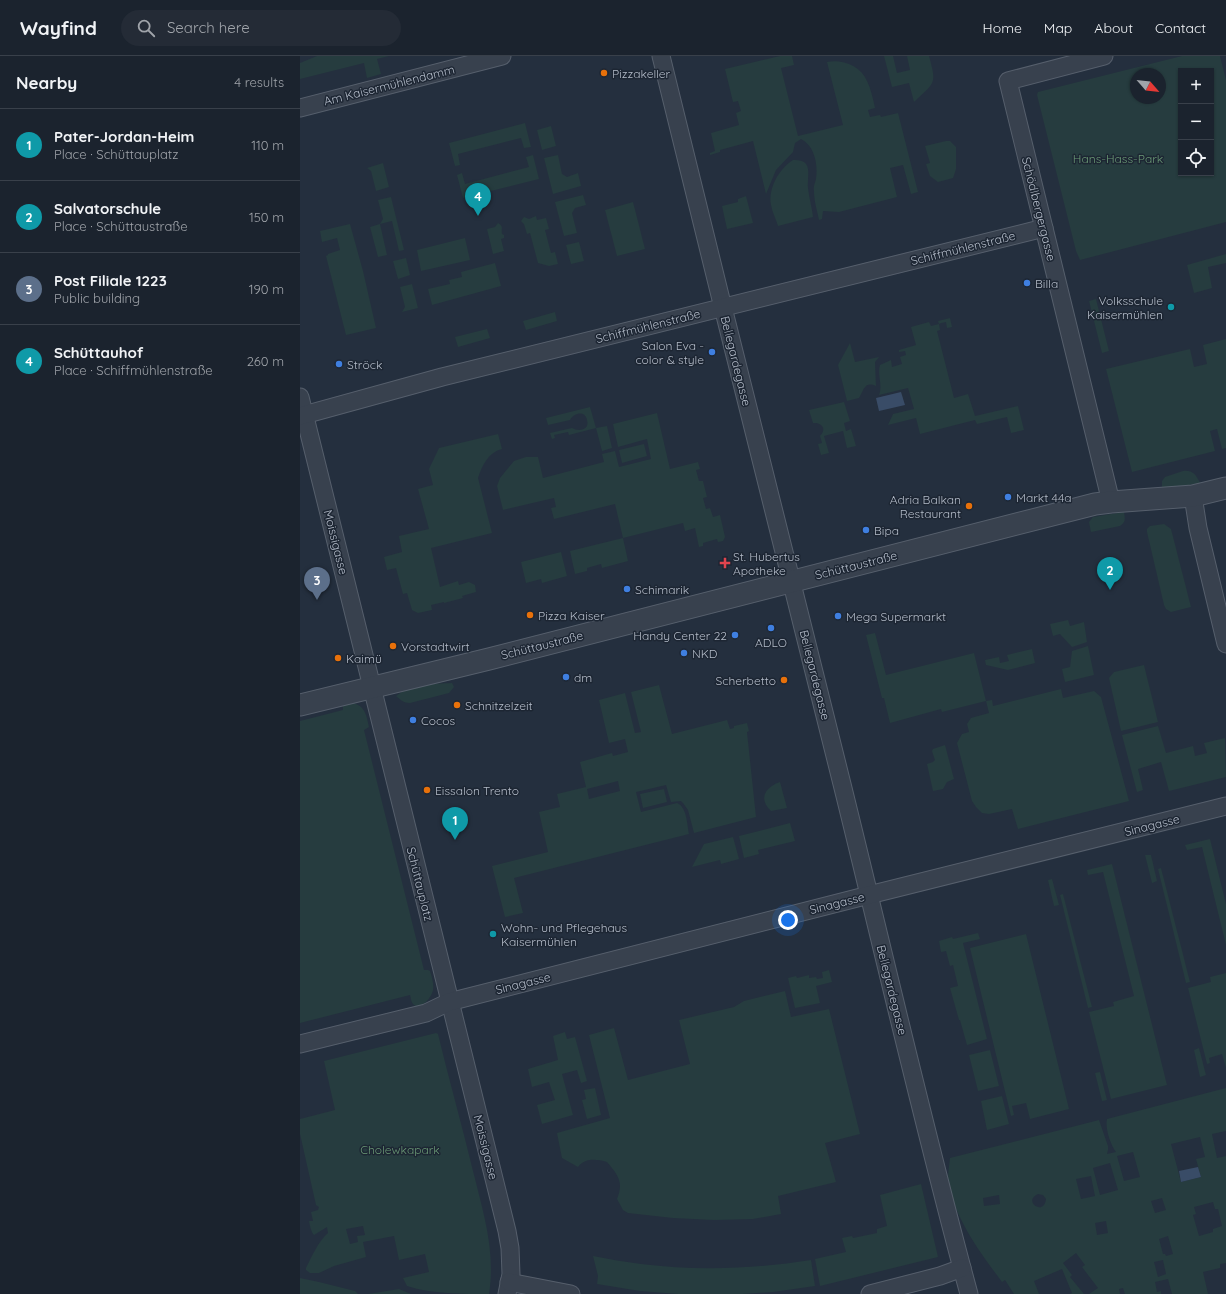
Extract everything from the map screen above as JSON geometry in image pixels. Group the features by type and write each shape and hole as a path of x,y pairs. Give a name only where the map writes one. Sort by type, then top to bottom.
{"street":[{"name":"Am Kaisermühlendamm","path":"300,108 502,56"},
{"name":"Bellegardegasse","path":"661,56 932,1154 969,1294"},
{"name":"Schödlbergergasse","path":"1104,56 1008,82 1111,502"},
{"name":"Schiffmühlenstraße","path":"302,415 442,377 1044,228"},
{"name":"Moissigasse","path":"300,397 302,415 371,687"},
{"name":"Schüttaustraße","path":"371,687 489,659 1095,504 1193,496 1226,488"},
{"path":"1193,496 1198,528 1226,644"},
{"path":"300,705 371,687"},
{"name":"Schüttauplatz","path":"371,687 449,1002"},
{"name":"Sinagasse","path":"449,1002 1226,806"},
{"name":"Moissigasse","path":"449,1002 510,1248 511,1274 508,1288"},
{"path":"300,1044 426,1013 449,1002"},
{"path":"870,1294 940,1276 962,1268"},
{"path":"508,1288 570,1294"}],"green space":[{"path":"317,56 389,56 377,59 381,74 367,78 364,63 300,79 300,63"},
{"path":"780,56 792,56 794,65 781,68 798,136 843,125 827,62 833,61 845,63 860,71 864,76 872,94 875,108 868,110 870,117 880,115 881,117 898,113 918,192 911,194 903,165 890,168 897,197 839,212 823,211 822,219 819,220 814,190 817,174 816,162 810,146 801,139 795,143 793,152 776,170 766,194 753,141 720,150 720,152 710,155 710,153 715,151 711,133 739,125 736,113 741,111 738,101 733,102 725,69"},
{"path":"884,56 893,56 897,73 910,70 907,56 929,56 933,73 932,82 914,102 909,83 892,87"},
{"name":"Hans-Hass-Park","path":"1182,56 1220,56 1226,80 1226,222 1080,260 1076,251 1037,95 1038,92 1130,69 1130,104 1166,104 1166,68 1134,68"},
{"path":"525,123 531,147 524,148 521,138 458,154 460,165 455,166 449,143"},
{"path":"551,126 556,146 542,150 537,130"},
{"path":"950,141 956,147 956,169 953,178 938,182 930,176 926,164 930,163 925,146"},
{"path":"533,155 539,179 463,198 457,175 462,173 465,184 529,167 526,157"},
{"path":"558,155 562,174 567,177 578,173 581,186 553,194 544,158"},
{"path":"793,160 800,160 807,165 808,188 813,217 778,226 772,208 771,192 783,168"},
{"path":"383,163 389,187 376,191 371,171 367,168"},
{"path":"583,195 586,205 575,208 572,213 577,233 564,236 555,202"},
{"path":"746,196 753,223 727,229 722,206 738,202 738,199"},
{"path":"391,197 404,250 399,251 392,221 380,224 383,219 378,200"},
{"path":"633,202 645,249 617,256 605,210"},
{"path":"536,216 537,220 546,218 549,229 545,230 551,253 555,252 558,264 549,266 538,263 530,233 527,234 524,224 521,221 524,217 529,219"},
{"path":"498,223 502,226 502,234 504,235 504,238 501,239 504,251 493,254 487,229 495,227"},
{"path":"350,224 363,271 376,328 346,335 326,256 340,250 337,238 322,242 320,231"},
{"path":"380,224 387,255 378,257 370,227"},
{"path":"465,238 470,260 421,271 417,250"},
{"path":"579,242 584,261 571,264 566,245"},
{"path":"1226,254 1226,263 1208,267 1212,288 1194,293 1187,265"},
{"path":"406,258 410,275 398,279 393,261"},
{"path":"495,263 501,286 432,305 428,289 450,284 449,280 462,277 461,272"},
{"path":"412,284 418,308 402,312 405,307 400,287"},
{"path":"1096,299 1109,351 1102,353 1089,301"},
{"path":"555,312 557,321 526,330 523,321"},
{"path":"950,318 952,327 947,328 946,322 939,324 938,321"},
{"path":"929,322 931,326 939,324 940,330 937,331 954,398 968,394 975,416 1018,406 1024,430 1011,433 1007,417 977,424 975,420 920,434 916,418 888,425 893,414 914,409 908,388 879,395 880,365 891,360 892,367 902,364 900,357 906,355 905,351 899,352 899,350 916,345 911,327"},
{"path":"487,329 490,338 458,347 455,337"},
{"path":"1226,339 1226,448 1222,449 1217,429 1210,431 1215,451 1132,472 1106,369 1190,349 1194,367 1207,364 1203,345"},
{"path":"850,343 855,362 879,357 875,362 876,386 869,384 867,385 859,398 847,401 838,365"},
{"path":"844,402 850,421 844,423 846,431 851,429 856,446 847,448 843,431 824,436 829,453 821,455 818,444 822,443 820,436 823,429 821,425 813,423 809,410"},
{"path":"590,407 596,428 569,435 568,432 554,435 555,438 552,439 550,433 572,428 581,430 587,426 588,423 586,417 582,414 577,414 570,420 548,425 546,418"},
{"path":"657,413 670,469 698,462 700,469 696,470 699,481 703,481 707,497 703,498 706,509 710,508 713,517 720,515 725,537 723,541 718,542 717,539 703,543 703,546 699,547 695,528 685,531 683,523 623,538 615,504 554,519 551,508 556,507 554,498 503,510 497,486 500,478 514,461 526,457 538,457 543,478 604,462 602,454 615,451 619,467 651,459 647,439 618,447 613,424"},
{"path":"607,426 612,448 602,451 596,428"},
{"path":"498,434 502,449 490,456 482,468 478,478 492,533 431,548 440,587 458,581 459,585 469,582 475,585 476,592 462,596 463,598 431,605 432,610 418,613 412,610 407,593 403,594 396,568 387,570 384,557 402,552 399,536 429,529 418,489 433,485 429,469 439,448"},
{"path":"644,444 647,456 622,463 619,450"},
{"path":"1183,471 1189,471 1194,474 1200,483 1162,488 1162,481 1165,477"},
{"path":"1124,512 1125,520 1120,526 1091,532 1089,522 1093,517"},
{"path":"1164,524 1171,529 1191,607 1171,612 1166,609 1164,605 1147,532 1147,529 1150,526"},
{"path":"623,538 628,561 602,568 601,564 587,568 587,571 575,574 570,551"},
{"path":"561,552 567,576 542,583 541,579 526,583 521,562"},
{"path":"1068,620 1070,626 1084,622 1087,642 1072,647 1060,634 1053,636 1050,624"},
{"path":"875,633 886,675 974,653 986,701 942,712 941,709 890,723 866,635"},
{"path":"1088,646 1094,675 1065,682 1062,669 1070,667 1072,651"},
{"path":"1032,649 1035,663 1008,670 986,665 985,660 999,657 1000,663 1009,661 1007,655"},
{"path":"1144,665 1158,722 1121,731 1109,678 1114,672"},
{"path":"452,683 454,687 449,693 410,703 404,702 396,696 416,687 430,684"},
{"path":"659,685 672,734 727,720 730,729 734,728 734,726 747,723 749,731 747,732 756,817 694,833 688,810 681,801 671,802 666,785 636,792 641,812 677,803 680,805 685,812 689,834 514,878 523,913 505,917 492,866 548,852 539,812 560,807 557,794 586,787 580,762 612,753 613,756 628,752 625,739 609,743 599,700 625,693 635,733 641,732 631,692","holes":["618,781 620,791 589,799 587,789"]},
{"path":"1061,689 1063,698 1094,691 1101,697 1129,801 1018,829 1012,809 989,814 982,813 972,801 957,743 962,734 969,732 967,724 971,718 989,713 986,701 992,700 993,706"},
{"path":"348,702 361,707 367,717 369,727 364,730 424,970 430,971 433,990 428,1000 419,1006 413,1004 410,995 300,1023 300,721 343,710 343,706"},
{"path":"1158,726 1166,753 1193,746 1195,756 1207,753 1204,743 1225,738 1226,777 1169,791 1161,762 1138,769 1143,790 1137,792 1122,735"},
{"path":"945,745 954,779 947,782 943,789 933,791 927,764 935,760 932,751 933,749"},
{"path":"780,782 787,808 771,811 765,802 765,794 770,787"},
{"path":"664,789 667,802 643,808 640,794"},
{"path":"790,823 795,841 758,850 759,854 744,858 739,836"},
{"path":"733,837 739,859 721,864 720,860 692,867 704,844"},
{"path":"1210,839 1226,904 1226,945 1202,847 1187,850 1185,845"},
{"path":"1145,855 1151,855 1157,881 1152,883"},
{"path":"1112,864 1167,1085 1111,1099 1089,1012 1114,1006 1113,1002 1134,996 1103,872 1088,875 1087,870"},
{"path":"1161,868 1190,982 1186,983 1158,869"},
{"path":"1052,879 1059,905 1054,906 1048,880"},
{"path":"1063,894 1092,1007 1088,1008 1060,895"},
{"path":"978,933 980,939 963,943 987,1039 967,1045 950,988 958,986 953,965 950,966 946,951 941,952 939,941 952,937 953,939"},
{"path":"1026,934 1069,1109 1030,1119 1026,1103 1012,1106 1014,1115 1011,1116 970,948"},
{"path":"829,970 832,982 816,986 820,1003 795,1008 788,978 796,976 797,978 809,975 809,978 823,978 822,972"},
{"path":"1226,973 1226,1068 1222,1054 1209,1058 1210,1063 1207,1064 1188,988 1211,982 1210,977"},
{"path":"785,991 791,1017 829,1009 860,1134 825,1143 836,1182 778,1196 781,1214 753,1219 714,1220 673,1218 628,1213 623,1210 617,1199 620,1188 619,1179 607,1162 591,1160 584,1162 578,1167 562,1158 557,1133 610,1118 589,1035 614,1028 628,1080 690,1064 679,1020 734,1007 744,1001"},
{"path":"565,1032 567,1039 575,1037 587,1081 581,1083 577,1070 562,1074 573,1115 542,1124 537,1105 555,1100 549,1082 532,1087 528,1069 558,1060 553,1036"},
{"name":"Cholewkapark","path":"436,1033 438,1034 481,1201 490,1247 491,1278 489,1294 437,1292 407,1286 403,1278 429,1272 425,1254 399,1260 394,1236 363,1242 366,1257 334,1266 319,1273 310,1273 306,1270 316,1249 328,1233 327,1227 314,1235 310,1227 309,1221 313,1221 311,1212 318,1210 319,1207 316,1205 300,1134 300,1119 335,1110 324,1061","holes":["363,1226 365,1235 357,1236 358,1242 350,1244 346,1229"]},
{"path":"1199,1048 1206,1075 1200,1077 1194,1050"},
{"path":"990,1050 999,1086 978,1091 969,1055"},
{"path":"1100,1072 1107,1100 1102,1101 1095,1073"},
{"path":"595,1088 601,1115 587,1119 582,1100 586,1099 584,1090"},
{"path":"1226,1088 1226,1131 1212,1134 1217,1158 1226,1156 1226,1263 1220,1264 1220,1268 1203,1272 1208,1294 1172,1294 1168,1279 1155,1282 1157,1292 1161,1291 1161,1294 1125,1294 1123,1288 1119,1289 1120,1294 1089,1294 1098,1288 1082,1267 1085,1265 1076,1253 1063,1263 1072,1275 1070,1277 1084,1294 1070,1294 1072,1293 1062,1269 1034,1281 1039,1294 1014,1294 1005,1280 1002,1282 963,1224 952,1199 948,1183 950,1158 1099,1120 1108,1146 1107,1154 1116,1152 1108,1136 1107,1119","holes":["1200,1137 1205,1157 1196,1159 1201,1177 1181,1182 1171,1144","1133,1152 1140,1177 1124,1181 1117,1156","1110,1163 1118,1190 1100,1195 1093,1168","1091,1176 1095,1196 1081,1199 1076,1179","1038,1194 1043,1195 1046,1199 1042,1207 1035,1206 1032,1200","999,1195 1000,1204 984,1206 983,1198","1162,1198 1166,1210 1155,1213 1151,1201","1213,1202 1215,1209 1218,1209 1222,1226 1213,1229 1213,1232 1199,1236 1193,1215 1196,1214 1194,1207","1106,1221 1108,1233 1097,1235 1095,1223","1168,1236 1173,1254 1166,1256 1163,1254 1159,1239","1163,1260 1166,1274 1158,1277 1154,1262"]},
{"path":"1002,1096 1009,1124 987,1130 981,1101"},
{"path":"921,1184 938,1257 820,1286 815,1259 846,1252 842,1238 852,1236 853,1238 877,1233 877,1229 887,1226 880,1195"},
{"path":"593,1256 641,1264 684,1268 747,1267 811,1260 815,1286 773,1292 743,1294 678,1294 640,1291 597,1284 598,1276"},
{"path":"300,1278 355,1291 358,1294 300,1294"},
{"path":"399,1289 411,1294 368,1294"}],"water":[{"path":"901,392 905,405 879,411 876,398"},
{"path":"1198,1167 1201,1177 1181,1182 1179,1171"}],"place":[{"name":"Pizzakeller","path":"604,73"},
{"name":"Schüttauhof","path":"478,216"},
{"name":"Billa","path":"1027,283"},
{"name":"Volksschule Kaisermühlen","path":"1171,307"},
{"name":"Salon Eva - color & style","path":"712,352"},
{"name":"Ströck","path":"339,364"},
{"name":"Markt 44a","path":"1008,497"},
{"name":"Adria Balkan Restaurant","path":"969,506"},
{"name":"Bipa","path":"866,530"},
{"name":"St. Hubertus Apotheke","path":"725,563"},
{"name":"Schimarik","path":"627,589"},
{"name":"Salvatorschule","path":"1110,590"},
{"name":"Post Filiale 1223","path":"317,600"},
{"name":"Pizza Kaiser","path":"530,615"},
{"name":"Mega Supermarkt","path":"838,616"},
{"name":"ADLO","path":"771,628"},
{"name":"Handy Center 22","path":"735,635"},
{"name":"Vorstadtwirt","path":"393,646"},
{"name":"NKD","path":"684,653"},
{"name":"Kaimü","path":"338,658"},
{"name":"dm","path":"566,677"},
{"name":"Scherbetto","path":"784,680"},
{"name":"Schnitzelzeit","path":"457,705"},
{"name":"Cocos","path":"413,720"},
{"name":"Eissalon Trento","path":"427,790"},
{"name":"Pater-Jordan-Heim","path":"455,840"},
{"name":"Wohn- und Pflegehaus Kaisermühlen","path":"493,934"}]}
